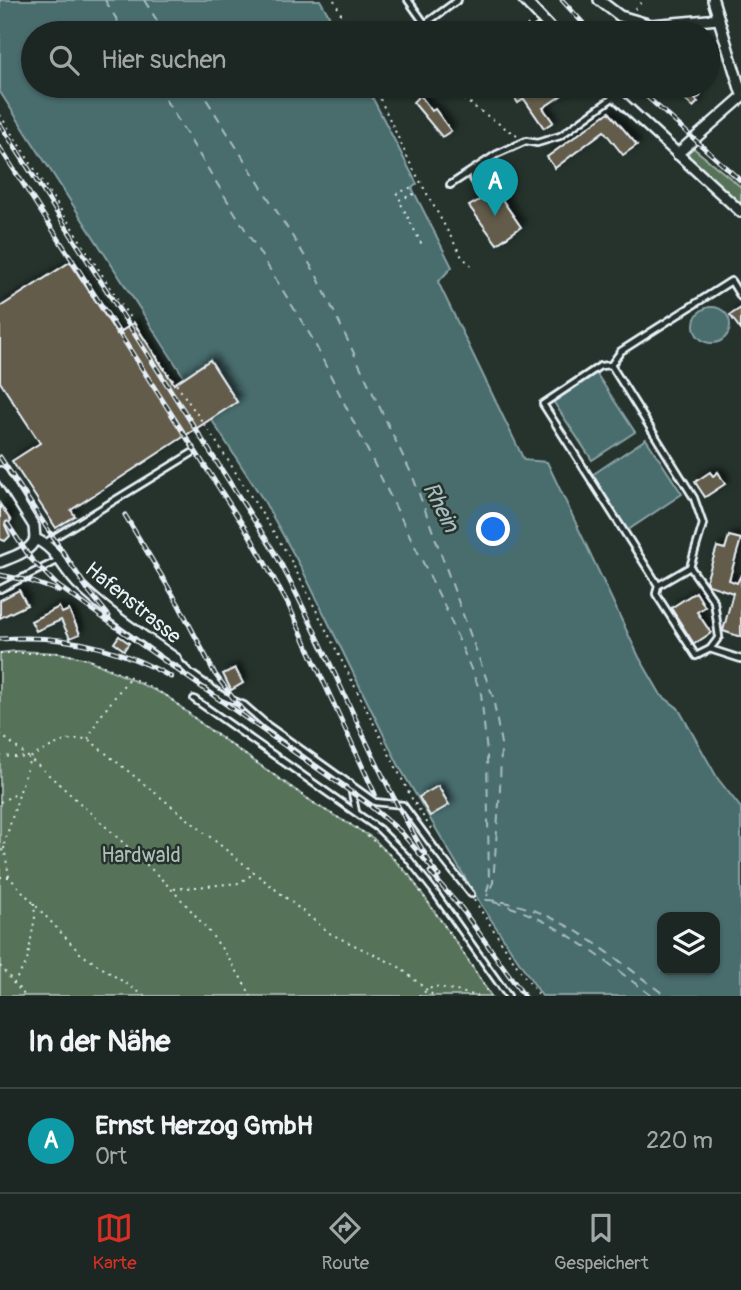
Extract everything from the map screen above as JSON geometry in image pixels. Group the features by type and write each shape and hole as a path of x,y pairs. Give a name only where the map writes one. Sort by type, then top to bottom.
{"street":[{"path":"524,0 544,21"},
{"path":"599,0 620,16 638,21"},
{"path":"697,21 719,19 713,0"},
{"path":"720,22 741,92"},
{"path":"615,98 741,212"},
{"path":"677,154 741,98"},
{"path":"0,472 34,526 36,539 25,551 0,562"},
{"name":"Hafenstrasse","path":"36,539 45,543 77,583 96,601 176,659"}],"lane":[{"path":"408,0 423,21"},
{"path":"429,21 458,0"},
{"path":"450,185 497,154 526,141 537,143 560,136 613,98"},
{"path":"473,171 472,177 482,193"},
{"path":"659,585 543,404 600,366 611,365 621,351 730,281 741,298"},
{"path":"611,365 694,498 703,524 690,567 659,585 656,594 696,656 710,649 719,637 714,601 690,567"},
{"path":"45,543 192,453"},
{"path":"0,589 59,560"},
{"path":"710,649 741,659"},
{"path":"176,659 189,672 223,696 244,705 267,725 375,802 403,804 471,894"},
{"path":"194,699 379,829 407,857 433,890 508,996"},
{"path":"350,782 356,812"}],"path":[{"path":"334,0 344,18 349,21"},
{"path":"631,19 630,14 644,0"},
{"path":"534,21 540,17"},
{"path":"380,98 410,163 462,257 471,265"},
{"path":"462,98 526,141"},
{"path":"470,104 477,98"},
{"path":"0,115 126,312 215,440 287,553 411,797 438,840"},
{"path":"396,194 412,187"},
{"path":"414,194 399,200 423,247"},
{"path":"0,653 60,653 87,659 130,677 167,696 203,725 318,806 373,838 415,883 491,996"},
{"path":"88,739 97,721 130,677"},
{"path":"0,734 174,889 223,950 251,996"},
{"path":"0,756 30,758 56,743 75,738 88,739 331,934 398,966 434,996"},
{"path":"0,858 30,758"},
{"path":"0,802 19,793"},
{"path":"4,846 9,877 82,954 145,996"},
{"path":"174,889 239,883 253,873"},
{"path":"0,877 9,877"},
{"path":"471,894 520,972 540,996"},
{"path":"13,984 27,962 35,917 33,902"},
{"path":"0,966 25,996"},
{"path":"418,996 434,986 478,996"}],"green space":[{"path":"691,146 741,187 741,205 690,161 688,151"},
{"name":"Hardwald","path":"0,653 60,653 87,659 167,696 203,725 318,806 373,838 409,875 491,996 0,996"}],"water":[{"name":"Rhein","path":"0,0 320,0 332,21 21,21 21,98 373,98 417,184 412,188 452,267 438,282 524,460 547,462 639,657 661,695 678,708 718,779 741,808 741,996 542,996 480,903 400,768 302,569 264,501 0,92"},
{"path":"712,307 725,312 730,325 725,338 712,343 699,338 694,325 699,312"},
{"path":"596,373 635,432 592,460 553,401"},
{"path":"646,439 682,494 628,530 592,475"}],"building":[{"path":"422,98 432,111 435,109 451,131 442,137 413,102"},
{"path":"515,98 558,98 543,108 553,122 544,128 524,99 518,103"},
{"path":"683,98 694,98 698,102 693,107"},
{"path":"609,112 637,145 623,155 604,131 555,168 547,157"},
{"path":"494,188 521,227 497,244 469,206"},
{"path":"70,262 117,334 134,323 174,384 210,360 237,402 71,510 75,516 56,528 12,461 40,443 0,382 0,307"},
{"path":"741,308 741,330 730,315"},
{"path":"710,472 713,476 718,472 725,484 705,497 695,482"},
{"path":"0,504 11,521 5,525 10,536 5,541 0,539"},
{"path":"729,536 741,539 729,580 737,583 741,575 741,637 723,631 733,593 709,585 706,581 717,547 725,549"},
{"path":"19,590 27,605 0,618 0,600"},
{"path":"696,592 705,607 697,612 711,633 694,644 671,608"},
{"path":"59,607 62,613 69,610 80,634 70,638 61,620 36,631 31,621"},
{"path":"119,636 129,643 124,650 114,643"},
{"path":"235,668 243,683 231,690 223,674"},
{"path":"438,786 449,805 430,816 419,797"}],"ferry route":[{"path":"105,0 118,21"},
{"path":"144,0 157,21"},
{"path":"164,98 312,338 445,607 481,693 487,754 489,883 485,900"},
{"path":"206,98 316,274 413,477 493,697 501,744 500,790 493,883 487,896"},
{"path":"486,900 536,911 582,934 666,996"},
{"path":"493,902 557,928 652,996"}],"railway":[{"path":"562,0 581,21"},
{"path":"648,98 741,181"},
{"path":"0,124 275,553 389,788 431,864"},
{"path":"0,148 250,536 288,604 375,794"},
{"path":"0,457 88,590 109,616"},
{"path":"125,515 179,605 215,674 242,710"},
{"path":"7,523 31,559 58,586 368,804 401,832 439,876"},
{"path":"0,575 59,591"},
{"path":"0,639 45,639 89,645 131,658 171,677"},
{"path":"430,872 464,912"},
{"path":"459,905 524,996"}],"place":[{"name":"Ernst Herzog GmbH","path":"495,216"}]}
